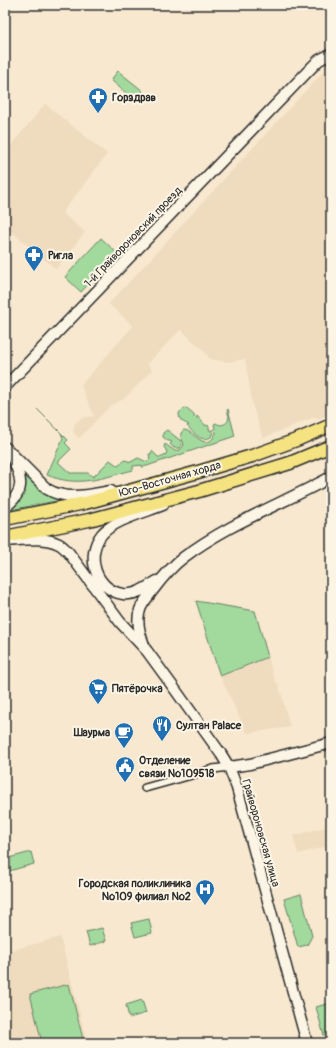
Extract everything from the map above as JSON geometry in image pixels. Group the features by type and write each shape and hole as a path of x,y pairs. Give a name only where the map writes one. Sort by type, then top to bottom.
{"main road":[{"name":"1-й Грайвороновский проезд","path":"5,388 319,60 331,54"},
{"name":"Юго-Восточная хорда","path":"5,519 85,503 252,456 299,439 331,425"},
{"name":"Юго-Восточная хорда","path":"5,537 90,520 199,491 290,463 331,446"},
{"path":"7,449 47,489 54,494 75,496 144,487"},
{"path":"5,507 13,501 18,494 20,486 18,469 7,449"},
{"path":"147,651 141,638 139,626 138,618 140,609 162,578 184,557 223,532 331,477"},
{"path":"162,578 133,593 124,594 116,592 101,582 97,574 93,556 96,545 102,534 109,528 122,521 199,491"},
{"path":"5,542 37,540 49,541 59,545 69,553 120,622 147,651"},
{"name":"Грайвороновская улица","path":"147,651 229,767 239,795 307,1043"},
{"path":"229,767 250,764 331,742"}],"street":[{"path":"145,788 213,769 229,767"}],"shaded area":[{"path":"324,71 331,72 331,412 319,419 314,417 263,438 253,407 245,359 228,362 210,359 200,346 199,347 181,329 147,364 152,370 124,399 111,405 79,438 73,432 75,423 82,418 94,416 81,385 133,326 109,304"},
{"path":"45,104 107,154 62,213 85,232 56,269 5,226 5,153"},
{"path":"268,657 274,679 279,686 290,727 247,733 220,676"},
{"path":"326,827 331,845 298,854 293,836"},
{"path":"60,937 87,1043 5,1043 5,952"}],"green space":[{"path":"118,71 143,91 135,101 111,80"},
{"path":"101,238 117,253 81,292 65,277"},
{"path":"185,408 194,414 196,419 197,416 205,425 209,426 210,431 214,429 211,437 207,439 201,438 187,426 189,425 181,420 179,413"},
{"path":"228,409 235,436 147,466 133,466 133,470 100,479 69,481 47,475 63,438 61,433 68,440 65,443 71,449 58,462 70,473 88,473 93,477 110,460 118,466 125,460 131,462 138,458 147,462 150,459 149,454 151,454 152,451 158,457 163,457 167,453 164,447 165,444 175,451 180,450 184,445 181,434 184,430 188,431 204,442 208,442 216,433 214,424 216,423 222,425 228,421"},
{"path":"167,430 181,441 182,444 180,448 174,448 170,444 172,442 163,437 163,433"},
{"path":"22,467 61,500 10,510 22,490 24,478"},
{"path":"196,601 255,611 268,657 220,676"},
{"path":"31,852 34,864 9,871 5,859"},
{"path":"301,894 312,936 307,945 298,947 284,899"},
{"path":"149,919 152,933 135,937 131,923"},
{"path":"102,928 106,941 90,946 86,932"},
{"path":"69,984 84,1043 42,1043 30,994"},
{"path":"142,1000 146,1013 129,1018 126,1005"},
{"path":"330,1003 331,1034 324,1036 316,1007"}],"place":[{"name":"Горздрав","path":"98,114"},
{"name":"Ригла","path":"34,272"},
{"name":"Пятёрочка","path":"98,705"},
{"name":"Султан Palace","path":"162,742"},
{"name":"Шаурма","path":"124,749"},
{"name":"Отделение связи №109518","path":"125,783"},
{"name":"Городская поликлиника №109 филиал №2","path":"205,906"}]}
